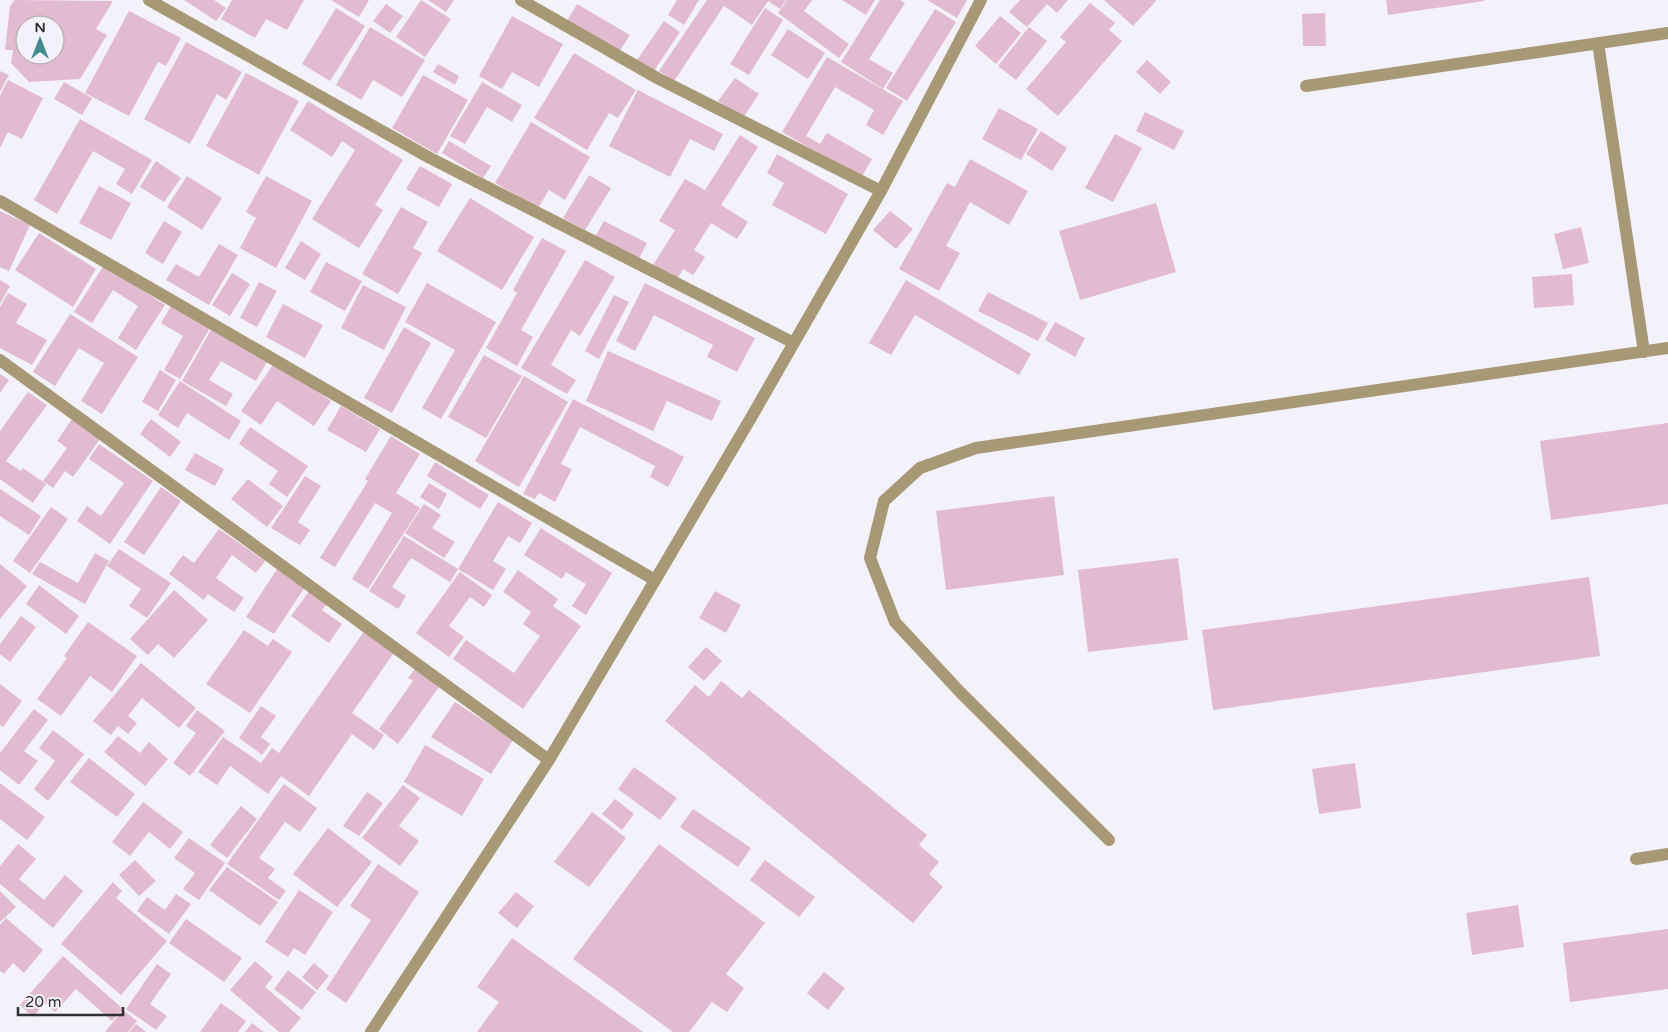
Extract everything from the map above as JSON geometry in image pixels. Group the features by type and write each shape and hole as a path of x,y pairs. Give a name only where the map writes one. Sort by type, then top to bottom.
{"street":[{"path":"148,0 430,158 794,342"},
{"path":"520,0 657,78 881,191"},
{"path":"371,1032 549,760 656,580 881,191 981,0"},
{"path":"1306,86 1668,33"},
{"path":"1598,43 1644,352"},
{"path":"0,201 656,580"},
{"path":"1109,840 960,692 895,622 870,558 884,501 920,468 976,448 1668,348"},
{"path":"0,360 549,760"},
{"path":"1636,859 1668,854"}],"building":[{"path":"15,0 113,1 96,29 107,35 80,79 29,82 11,63 13,50 5,50 10,6"},
{"path":"184,0 214,0 226,8 216,21"},
{"path":"232,0 304,0 287,30 266,19 255,38 221,19"},
{"path":"331,0 369,0 359,17"},
{"path":"421,0 451,19 425,57 396,37"},
{"path":"428,0 454,0 446,12"},
{"path":"677,0 699,0 684,25 668,15"},
{"path":"707,0 786,0 780,9 768,1 752,25 724,6 674,81 659,71"},
{"path":"787,0 812,0 804,11 849,44 839,58 778,13"},
{"path":"842,0 875,0 866,15"},
{"path":"880,0 900,0 905,3 869,59 893,73 883,89 841,62"},
{"path":"927,0 967,0 957,18"},
{"path":"1020,0 1068,0 1057,13 1047,4 1027,27 1009,12"},
{"path":"1104,0 1156,0 1156,1 1133,26"},
{"path":"1386,0 1484,0 1484,1 1388,15"},
{"path":"1090,3 1115,23 1109,30 1122,41 1058,116 1026,89 1066,42 1060,37"},
{"path":"386,4 403,16 390,33 373,21"},
{"path":"577,4 630,35 619,52 567,21"},
{"path":"336,8 365,26 330,81 302,64"},
{"path":"765,8 783,20 749,75 730,64"},
{"path":"935,9 956,22 907,101 886,88"},
{"path":"129,11 181,38 166,66 158,62 129,116 85,93"},
{"path":"1325,13 1326,46 1303,46 1302,14"},
{"path":"512,16 563,44 539,87 512,72 502,89 479,76"},
{"path":"1000,16 1021,33 996,64 975,46"},
{"path":"664,21 680,32 654,71 637,60"},
{"path":"370,27 425,60 402,97 373,80 361,100 336,85"},
{"path":"1029,27 1047,41 1016,80 998,66"},
{"path":"788,29 825,53 808,79 771,55"},
{"path":"186,42 242,72 226,100 217,94 190,144 144,119"},
{"path":"574,53 636,90 618,118 609,113 587,150 534,118"},
{"path":"827,57 903,101 883,135 866,125 874,110 835,87 806,136 820,144 827,133 872,159 861,178 782,132"},
{"path":"1147,60 1171,82 1160,94 1136,72"},
{"path":"438,64 459,76 455,85 433,72"},
{"path":"0,71 9,75 0,92"},
{"path":"246,73 299,101 259,175 206,146"},
{"path":"423,75 468,100 437,154 392,128"},
{"path":"735,78 759,94 743,118 718,101"},
{"path":"8,80 43,98 22,139 8,132 0,148 0,96"},
{"path":"64,82 92,98 82,115 54,99"},
{"path":"482,82 522,105 512,122 487,107 465,144 450,136"},
{"path":"638,90 723,134 714,151 690,139 670,177 609,146"},
{"path":"308,101 403,160 375,205 383,210 359,248 312,219 355,150 342,141 332,157 290,130"},
{"path":"999,108 1038,129 1021,160 982,139"},
{"path":"1145,112 1184,131 1174,150 1136,131"},
{"path":"80,119 152,160 132,194 116,184 125,169 93,151 57,214 34,200"},
{"path":"531,122 590,157 565,200 549,190 538,208 495,183"},
{"path":"1041,131 1067,148 1052,171 1026,154"},
{"path":"1115,134 1142,148 1113,202 1085,188"},
{"path":"740,135 758,147 721,205 748,222 737,239 711,223 694,250 705,257 693,275 683,269 677,280 653,265 675,230 659,221 685,179 705,190"},
{"path":"449,141 491,166 483,178 442,153"},
{"path":"777,154 848,194 826,234 772,205 784,183 767,173"},
{"path":"970,159 1028,191 1009,225 970,202 946,246 960,253 939,291 899,269 947,183 955,187"},
{"path":"156,161 181,178 164,202 140,187"},
{"path":"420,166 452,184 439,207 406,189"},
{"path":"589,175 611,188 585,230 563,218"},
{"path":"187,176 222,198 202,230 167,207"},
{"path":"266,176 312,201 276,268 240,248 256,218 246,212"},
{"path":"99,186 131,203 111,240 79,223"},
{"path":"470,198 534,237 502,290 437,251"},
{"path":"1156,203 1176,272 1080,300 1059,231"},
{"path":"401,207 428,222 413,248 422,253 398,294 362,274"},
{"path":"0,211 30,225 9,271 0,267"},
{"path":"890,211 913,229 896,249 873,230"},
{"path":"164,221 182,232 163,264 145,253"},
{"path":"604,221 647,243 638,260 595,237"},
{"path":"1581,227 1589,263 1563,269 1554,234"},
{"path":"39,233 96,269 73,307 15,270"},
{"path":"542,238 566,251 521,330 533,337 517,366 486,348 517,293 513,290"},
{"path":"301,241 321,254 305,280 285,268"},
{"path":"219,244 238,255 209,305 166,280 176,264 199,277"},
{"path":"585,260 615,277 580,336 571,330 551,365 576,380 567,394 521,368"},
{"path":"326,262 362,281 345,311 310,292"},
{"path":"104,265 165,305 136,350 118,338 138,306 113,290 92,323 74,312"},
{"path":"232,273 250,284 230,316 212,305"},
{"path":"1572,274 1574,305 1534,308 1532,277"},
{"path":"0,280 10,286 0,304"},
{"path":"906,280 1031,354 1019,375 915,315 891,355 869,343"},
{"path":"259,282 277,291 257,327 240,318"},
{"path":"427,283 496,322 441,419 422,408 455,350 405,322"},
{"path":"645,283 755,338 737,372 707,357 713,345 654,315 635,351 616,341"},
{"path":"363,285 406,307 384,350 341,328"},
{"path":"988,292 1048,323 1038,341 978,311"},
{"path":"8,293 27,304 16,323 47,340 32,365 0,348 0,307"},
{"path":"614,295 629,302 599,359 585,351"},
{"path":"283,304 323,325 305,358 266,337"},
{"path":"171,306 210,328 180,379 164,370 183,336 161,323"},
{"path":"70,314 138,357 102,414 81,401 104,363 79,348 55,386 33,372"},
{"path":"1055,322 1085,338 1075,357 1045,340"},
{"path":"404,327 431,343 392,413 364,398"},
{"path":"212,328 268,360 256,381 221,361 209,380 233,394 226,406 182,381"},
{"path":"608,351 721,401 712,421 667,401 653,431 586,401"},
{"path":"484,355 522,376 486,438 448,417"},
{"path":"275,362 331,401 314,426 277,401 261,425 241,411"},
{"path":"160,370 176,380 158,411 142,402"},
{"path":"0,374 9,380 0,393"},
{"path":"524,376 568,402 519,487 475,461"},
{"path":"180,381 241,421 229,440 187,413 178,428 158,415"},
{"path":"28,392 47,405 6,461 21,471 23,468 46,484 33,503 0,479 0,431"},
{"path":"573,399 684,457 668,487 650,477 655,466 580,427 561,464 572,469 555,502 539,493 535,499 523,494"},
{"path":"341,406 380,429 366,452 327,430"},
{"path":"72,419 100,439 73,477 65,471 53,488 43,481 67,448 57,441"},
{"path":"151,419 181,442 170,457 140,434"},
{"path":"1668,423 1668,504 1551,520 1540,441"},
{"path":"250,427 308,466 287,497 269,484 278,471 239,444"},
{"path":"391,436 420,454 396,493 420,508 368,589 352,579 392,513 375,503 335,567 320,558 368,481 365,479"},
{"path":"99,444 153,481 110,544 77,521 87,506 101,516 124,483 89,459"},
{"path":"195,453 224,469 215,486 185,470"},
{"path":"435,462 489,495 480,509 427,476"},
{"path":"305,476 321,486 298,522 310,530 300,545 271,528"},
{"path":"248,479 283,506 267,527 231,499"},
{"path":"429,483 447,494 439,509 420,497"},
{"path":"161,487 181,501 144,555 124,542"},
{"path":"0,489 41,516 29,535 0,516"},
{"path":"1054,496 1064,575 946,590 936,511"},
{"path":"498,502 532,523 520,543 508,536 493,561 506,569 493,590 458,569"},
{"path":"424,504 441,515 432,528 455,542 444,558 405,533"},
{"path":"51,507 68,519 30,573 13,561"},
{"path":"541,528 612,573 586,615 572,606 586,584 566,572 562,579 524,555"},
{"path":"219,529 265,561 256,573 232,555 216,578 244,598 234,612 208,594 204,600 169,574 183,555 194,563"},
{"path":"404,536 458,569 450,582 411,558 392,587 406,596 398,609 369,591"},
{"path":"119,549 171,583 147,618 129,606 141,589 107,566"},
{"path":"95,553 109,561 85,604 32,574 40,562 78,583"},
{"path":"1178,558 1188,640 1088,652 1078,570"},
{"path":"0,564 27,586 0,619"},
{"path":"277,569 305,587 274,634 246,617"},
{"path":"518,570 558,599 553,606 581,626 523,709 453,659 466,640 514,673 540,636 523,624 531,612 503,592"},
{"path":"460,572 492,595 484,607 470,597 449,626 464,637 449,657 416,633"},
{"path":"1589,577 1600,656 1213,710 1202,630"},
{"path":"39,585 79,616 66,634 26,604"},
{"path":"174,590 208,620 174,658 158,644 148,655 130,639"},
{"path":"310,590 328,602 322,610 342,624 329,643 291,616"},
{"path":"715,591 741,605 726,633 699,618"},
{"path":"21,616 36,627 10,662 0,654 0,644"},
{"path":"88,622 137,656 112,692 90,676 61,716 37,699 67,658 64,656"},
{"path":"244,630 268,646 273,639 292,652 250,713 206,684"},
{"path":"365,630 395,651 352,713 384,735 374,750 352,734 309,796 281,776 268,794 230,766 217,785 198,772 223,737 261,763 272,748 279,753"},
{"path":"706,647 722,661 704,681 688,667"},
{"path":"141,663 196,708 179,728 142,698 128,716 137,723 128,734 118,726 111,735 93,721"},
{"path":"417,666 442,683 398,744 379,729 413,681 408,678"},
{"path":"721,681 742,698 749,690 927,835 919,845 939,862 929,874 943,887 913,923 665,721 695,685 709,697"},
{"path":"0,684 22,701 3,727 0,725"},
{"path":"455,702 513,740 491,774 431,737"},
{"path":"261,706 276,716 261,737 270,744 262,755 239,738"},
{"path":"34,709 48,720 24,751 38,761 19,785 0,770 0,753"},
{"path":"197,710 225,731 190,776 173,763 196,733 186,726"},
{"path":"53,730 84,754 48,801 34,789 55,761 39,748"},
{"path":"118,736 140,753 149,742 168,759 145,786 104,752"},
{"path":"425,745 484,779 462,816 404,782"},
{"path":"89,758 135,794 117,817 70,782"},
{"path":"1355,763 1361,808 1319,814 1312,769"},
{"path":"634,767 677,798 660,820 618,789"},
{"path":"0,783 45,817 27,840 0,819"},
{"path":"284,784 317,808 300,832 285,822 259,858 275,869 268,878 286,891 279,900 227,864"},
{"path":"403,785 420,798 399,826 419,841 400,866 362,838"},
{"path":"367,792 383,803 359,836 343,826"},
{"path":"615,799 634,814 622,830 602,814"},
{"path":"143,802 183,832 170,849 149,832 130,856 112,842"},
{"path":"241,806 257,819 227,858 210,845"},
{"path":"693,809 751,848 738,867 680,827"},
{"path":"592,812 626,838 589,887 554,862"},
{"path":"328,828 372,862 337,907 293,874"},
{"path":"189,838 225,863 199,900 183,889 195,873 174,858"},
{"path":"18,844 36,859 19,879 44,900 65,875 83,891 53,928 0,884 0,866"},
{"path":"659,844 765,923 726,974 744,988 727,1012 712,1002 689,1032 673,1032 573,959"},
{"path":"135,860 156,881 139,896 119,875"},
{"path":"765,860 815,897 799,917 750,880"},
{"path":"378,864 419,892 346,1003 326,989 371,920 350,906"},
{"path":"227,867 278,902 260,926 209,890"},
{"path":"113,882 122,891 116,898 167,941 121,995 61,944"},
{"path":"299,890 333,912 305,955 294,948 288,957 265,942"},
{"path":"0,891 16,907 0,922"},
{"path":"516,892 534,906 517,928 498,913"},
{"path":"176,894 191,904 169,934 137,911 147,897 165,910"},
{"path":"1518,905 1524,947 1472,955 1466,913"},
{"path":"6,918 43,950 24,973 13,963 4,974 0,971 0,925"},
{"path":"186,919 242,958 224,982 169,943"},
{"path":"1668,929 1668,989 1570,1002 1563,943"},
{"path":"512,938 643,1032 477,1032 499,1002 477,987"},
{"path":"63,956 123,1009 112,1021 76,989 55,1012 45,1003 33,1017 20,1005"},
{"path":"255,961 273,977 265,987 301,1018 289,1032 279,1032 230,990"},
{"path":"314,963 329,976 317,990 302,977"},
{"path":"157,964 171,974 150,1004 167,1016 156,1030 126,1009"},
{"path":"288,970 316,992 302,1010 274,989"},
{"path":"824,972 845,988 828,1010 807,993"},
{"path":"221,1003 246,1021 238,1032 200,1032"},
{"path":"123,1010 137,1021 128,1032 105,1032"},
{"path":"252,1023 264,1032 245,1032"},
{"path":"136,1024 146,1032 129,1032"}]}
